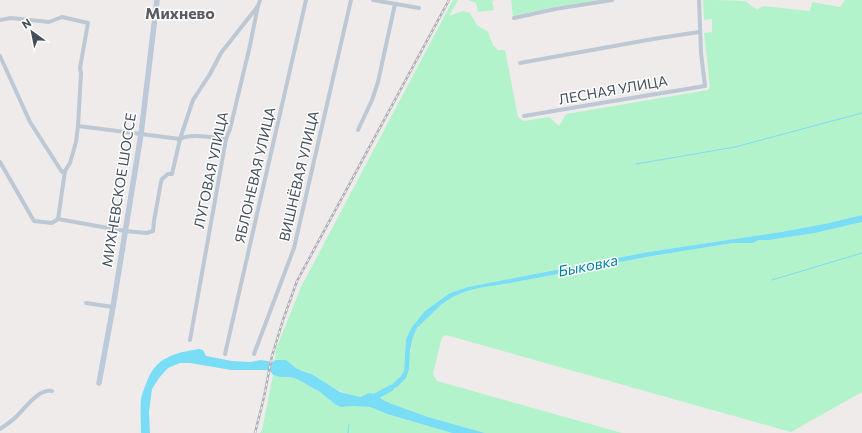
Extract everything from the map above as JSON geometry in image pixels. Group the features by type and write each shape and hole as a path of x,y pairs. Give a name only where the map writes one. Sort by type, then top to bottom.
{"street":[{"name":"МИХНЕВСКОЕ ШОССЕ","path":"99,383 141,134 157,0"},
{"path":"0,162 34,221 52,223 58,219 124,231 147,233 153,231 161,182 168,174 172,174 180,139 193,100 210,74 221,53 258,6 260,0"},
{"name":"ЯБЛОНЕВАЯ УЛИЦА","path":"225,354 306,0"},
{"name":"ВИШНЁВАЯ УЛИЦА","path":"254,354 294,248 352,0"},
{"path":"373,0 419,8"},
{"path":"514,18 555,9 612,0"},
{"path":"520,63 699,32 699,0"},
{"path":"358,130 372,100 378,82 395,4"},
{"name":"ЛУГОВАЯ УЛИЦА","path":"190,340 226,139 230,130 258,6"},
{"path":"0,20 11,18 49,22 62,17 88,23 80,68 81,74 76,142 70,164 65,171 58,219"},
{"name":"ЛЕСНАЯ УЛИЦА","path":"524,116 705,86 699,32"},
{"path":"0,56 30,122 62,172 65,171"},
{"path":"78,126 180,139 190,136 226,139"},
{"path":"86,303 113,307"},
{"path":"0,429 17,416 41,392 48,390 52,391"}],"green space":[{"path":"453,0 458,0 449,16 463,11 470,13 477,25 488,32 493,45 498,50 505,50 518,117 524,121 549,117 559,126 566,114 708,90 710,87 704,33 712,32 712,19 704,20 703,0 744,1 758,9 763,6 810,11 812,2 840,7 845,0 862,0 862,215 781,232 648,252 468,287 450,293 406,339 404,371 386,391 406,378 413,337 417,328 442,304 464,292 652,256 733,243 753,243 759,240 769,240 815,233 862,222 862,392 791,432 446,335 442,337 433,374 437,381 622,433 485,433 428,417 392,404 383,400 376,394 366,394 360,397 354,396 329,386 313,374 300,370 289,362 275,360 276,349 301,287"},
{"path":"468,0 495,0 492,1 494,10 478,12 476,3"},
{"path":"511,0 598,0 553,7 513,16"},
{"path":"273,375 297,379 320,392 336,405 341,407 370,407 387,414 452,433 260,433 262,430"}],"water":[{"path":"862,215 862,222 815,233 769,240 759,240 753,243 733,243 652,256 464,292 442,304 417,328 413,337 410,351 409,369 406,378 397,387 385,391 401,376 404,371 406,339 412,327 425,311 450,293 468,287 648,252 781,232"},
{"path":"199,349 203,350 206,356 232,361 250,362 261,360 273,362 275,360 286,360 296,368 312,374 340,392 360,397 369,393 376,394 383,400 392,404 428,417 485,433 452,433 387,414 370,407 341,407 336,405 320,392 297,379 273,375 270,371 266,370 231,370 190,363 180,363 168,368 152,389 149,412 150,433 141,433 141,399 150,375 160,362 166,358 181,352"}],"waterway":[{"path":"636,164 735,147 862,113"},
{"path":"772,280 862,253"},
{"name":"Быковка","path":"371,399 391,388"},
{"path":"348,433 349,424"}],"railway":[{"path":"255,433 272,356 297,281 449,0"}],"district":[{"name":"Михнево","path":"180,13"}]}
